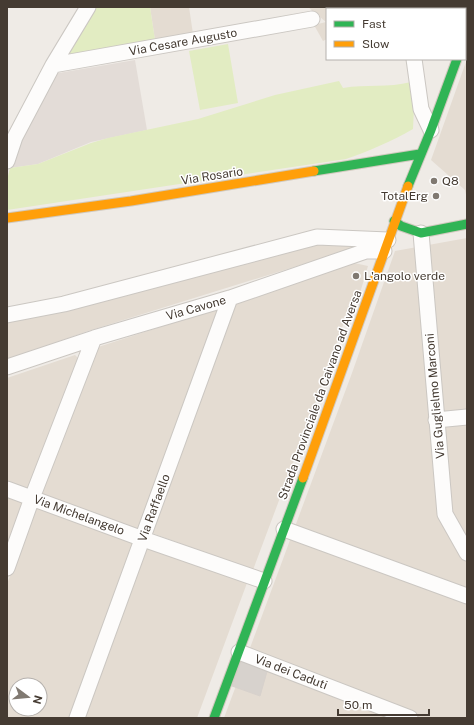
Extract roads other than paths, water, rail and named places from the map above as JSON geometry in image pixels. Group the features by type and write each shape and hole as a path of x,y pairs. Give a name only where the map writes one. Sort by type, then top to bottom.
{"main road":[{"name":"Strada Provinciale da Caivano ad Aversa","path":"214,718 284,529 394,221 431,130 457,60"},
{"name":"Via Rosario","path":"7,218 131,201 420,154"},
{"path":"394,221 401,226 421,233 467,224"}],"street":[{"path":"7,161 15,137 53,65 88,7"},
{"name":"Via Cesare Augusto","path":"53,65 312,19"},
{"path":"414,60 421,109 431,130"},
{"name":"Via Guglielmo Marconi","path":"421,233 445,514 467,553"},
{"path":"7,315 71,302 318,237 386,245"},
{"name":"Via Cavone","path":"7,367 94,338 230,298 386,245"},
{"name":"Via Raffaello","path":"77,718 230,298"},
{"path":"7,568 32,498 94,338"},
{"path":"436,420 467,417"},
{"name":"Via Michelangelo","path":"7,489 143,539 264,581"},
{"path":"284,529 467,596"},
{"name":"Via dei Caduti","path":"239,652 410,718"}],"place":[{"name":"Q8","path":"434,181"},
{"name":"TotalErg","path":"436,196"},
{"name":"L'angolo verde","path":"356,276"}]}
